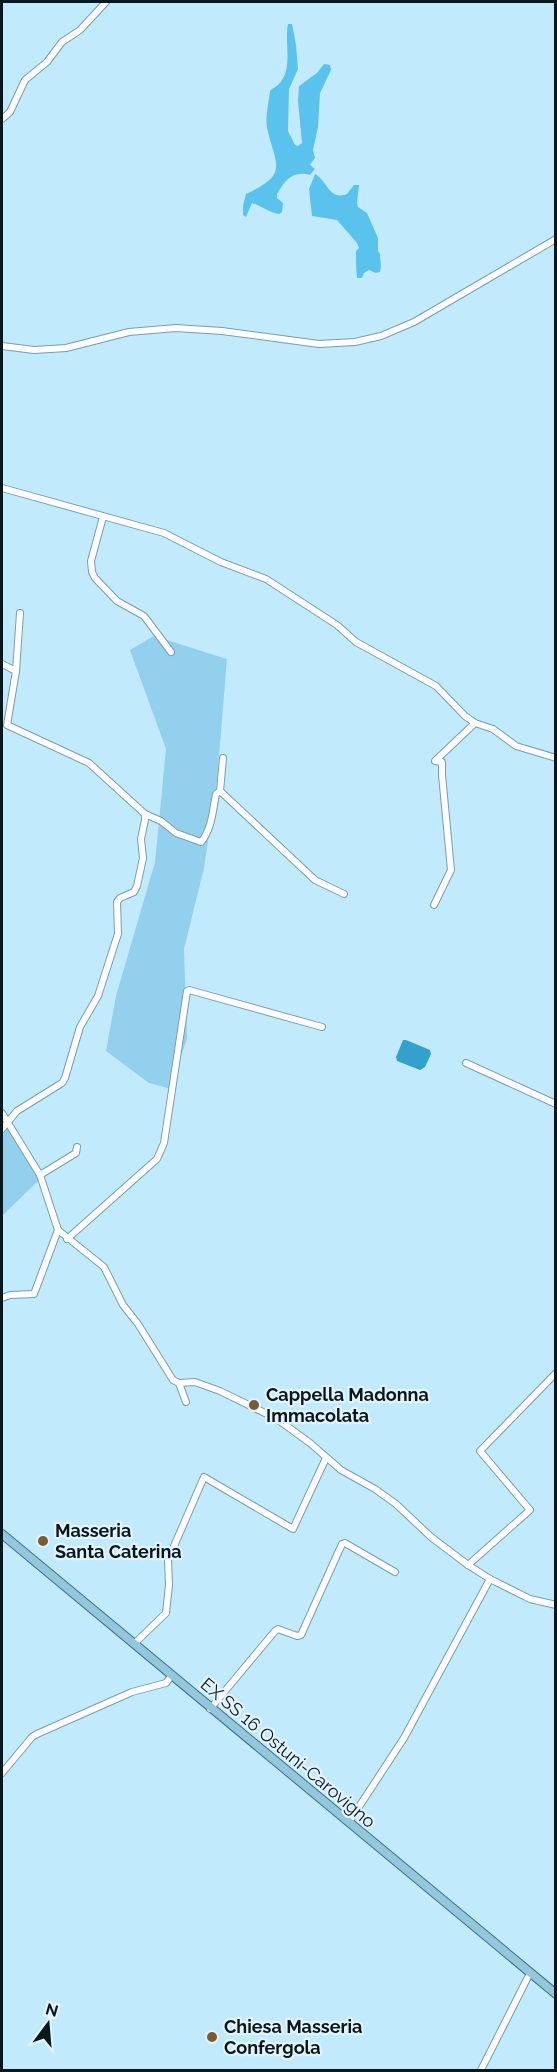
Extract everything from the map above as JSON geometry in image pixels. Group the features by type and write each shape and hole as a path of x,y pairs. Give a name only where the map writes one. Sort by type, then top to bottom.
{"main road":[{"name":"EX SS 16 Ostuni-Carovigno","path":"2,1534 555,1994"}],"street":[{"path":"2,119 10,112 25,80 47,62 63,42 80,30 106,2"},
{"path":"2,346 34,350 66,348 129,332 176,328 222,331 319,344 355,342 381,336 414,322 555,239"},
{"path":"2,488 164,533 221,562 266,579 337,625 356,642 436,686 465,716 475,723 493,729 516,746 555,758"},
{"path":"103,517 91,561 95,578 117,601 144,616 171,652"},
{"path":"20,613 16,671 8,725 89,763 148,815 176,833 201,842 209,828 216,794 220,791 223,758"},
{"path":"2,664 16,671"},
{"path":"434,905 451,870 442,762 435,761 475,723"},
{"path":"220,791 315,880 344,894"},
{"path":"2,1129 17,1111 62,1083 65,1078 80,1027 98,996 116,943 117,902 120,898 134,892 136,886 143,858 141,839 148,815"},
{"path":"67,1239 157,1159 164,1143 186,991 322,1027"},
{"path":"466,1063 555,1104"},
{"path":"2,1113 40,1175 58,1230 104,1267 123,1305 138,1324 173,1380 179,1383 195,1382 220,1390 277,1419 326,1458 396,1504 431,1537 468,1565 530,1599 555,1605"},
{"path":"40,1175 76,1153 77,1147"},
{"path":"2,1298 10,1295 34,1294 58,1230"},
{"path":"468,1565 530,1510 480,1451 555,1373"},
{"path":"179,1383 186,1402"},
{"path":"134,1644 166,1613 169,1585 168,1560 204,1477 293,1529 326,1458"},
{"path":"210,1709 275,1631 278,1629 297,1636 301,1635 342,1544 345,1543 395,1572"},
{"path":"349,1822 405,1738 490,1579"},
{"path":"2,1773 37,1734 132,1692 165,1683 172,1675"},
{"path":"481,2070 530,1972"}],"shaded area":[{"path":"288,24 292,24 298,69 289,89 288,131 295,145 302,143 299,86 317,73 324,64 330,65 331,70 320,93 318,127 313,150 315,158 310,165 315,169 310,175 294,175 283,184 277,194 277,198 283,203 282,212 279,214 252,203 246,217 243,215 243,206 246,194 269,181 276,168 267,128 267,114 270,91 278,85 286,72"},
{"path":"315,174 336,195 347,194 354,185 359,185 357,203 358,207 367,213 378,238 380,272 369,270 362,278 357,278 356,251 359,248 357,243 337,220 312,216 309,189"},
{"path":"154,636 227,659 217,781 204,868 184,949 187,1038 171,1089 149,1083 106,1051 116,996 155,862 166,749 130,650"},
{"path":"403,1040 430,1050 431,1054 425,1067 420,1070 397,1061 396,1057"},
{"path":"7,1124 40,1179 2,1216 2,1130"}],"place":[{"name":"Cappella Madonna Immacolata","path":"254,1405"},
{"name":"Masseria Santa Caterina","path":"43,1541"},
{"name":"Chiesa Masseria Confergola","path":"212,2037"}]}
